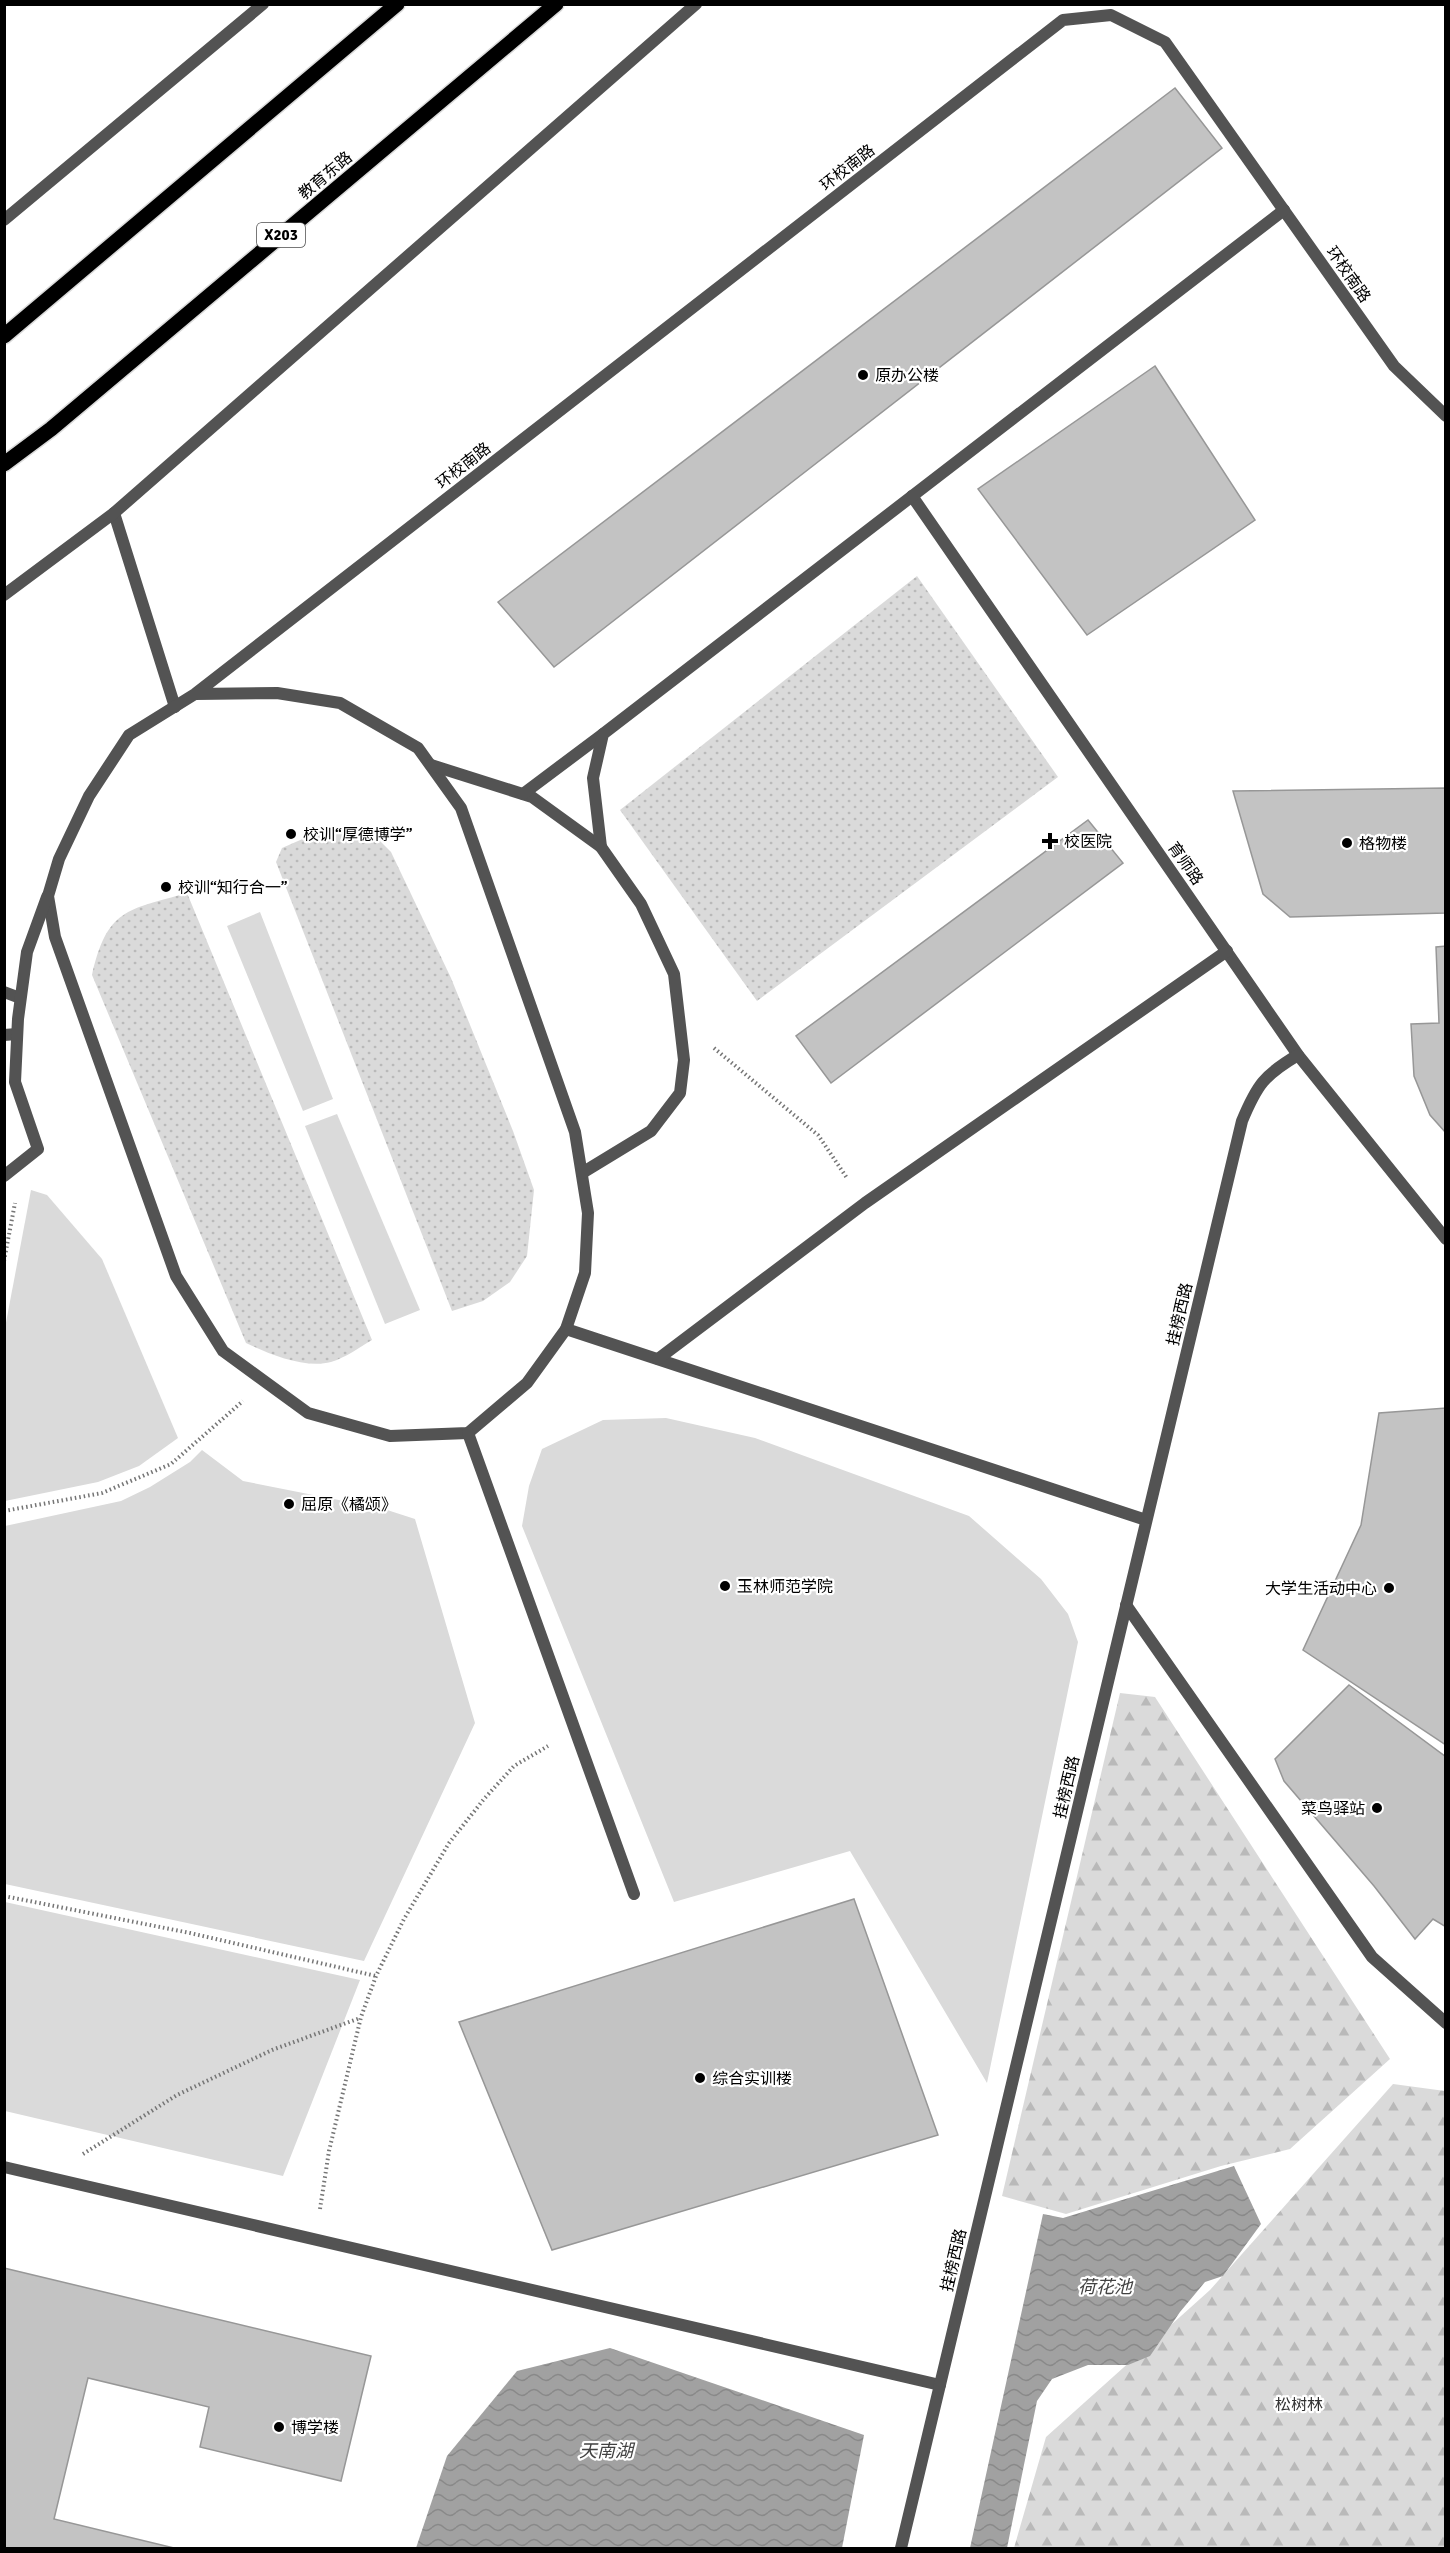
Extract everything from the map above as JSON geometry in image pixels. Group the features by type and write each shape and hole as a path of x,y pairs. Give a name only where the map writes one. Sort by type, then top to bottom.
{"main road":[{"path":"4,336 397,4"},
{"name":"教育东路","path":"4,464 51,429 556,4"}],"lane":[{"path":"4,220 263,4"},
{"path":"4,595 114,513 696,4"},
{"name":"环校南路","path":"23,1161 38,1149 15,1082 11,1034 20,998 27,952 59,859 89,795 129,735 195,694 1063,20 1111,15 1165,42 1394,366 1446,416"},
{"path":"523,795 1284,210"},
{"name":"育师路","path":"912,496 1298,1055 1446,1239"},
{"path":"114,513 175,706"},
{"path":"48,896 55,937 176,1276 223,1351 308,1413 390,1436 468,1433 527,1383 567,1329 585,1273 588,1213 575,1132 461,808 418,748 339,703 277,693 195,694"},
{"path":"601,847 593,778 603,734"},
{"path":"430,765 532,797 601,847 641,904 674,974 684,1060 680,1094 651,1131 582,1173"},
{"path":"658,1359 865,1203 1227,951"},
{"path":"4,992 20,998"},
{"name":"挂榜西路","path":"901,2548 1242,1121 1254,1091 1272,1070 1298,1055"},
{"path":"4,1176 23,1161"},
{"path":"567,1329 1146,1520"},
{"path":"468,1433 634,1894"},
{"path":"1126,1605 1372,1957 1446,2023"},
{"path":"4,2167 940,2385"}],"path":[{"path":"682,1032 705,1041 818,1135 865,1203"},
{"path":"4,1261 23,1161"},
{"path":"4,1511 102,1493 171,1464 265,1382"},
{"path":"317,2240 329,2151 361,2018 376,1976 404,1919 449,1843 513,1766 575,1731"},
{"path":"4,1896 190,1933 376,1976"},
{"path":"46,2177 177,2095 272,2050 361,2018"}],"green space":[{"path":"917,576 1058,777 757,1001 620,810"},
{"path":"341,826 365,826 391,852 451,978 513,1131 534,1190 527,1256 510,1282 483,1301 452,1311 276,862 282,848 314,834"},
{"path":"187,893 372,1340 331,1362 310,1364 299,1362 276,1356 246,1343 92,975 105,937 123,916 135,909"},
{"path":"260,912 333,1099 303,1111 227,926"},
{"path":"337,1114 420,1310 385,1324 305,1126"},
{"path":"31,1190 47,1195 102,1259 178,1438 139,1466 98,1482 5,1501 5,1328"},
{"path":"666,1418 755,1438 969,1516 1041,1579 1068,1614 1078,1642 987,2083 850,1851 674,1902 522,1526 529,1486 542,1449 603,1420"},
{"path":"202,1450 243,1481 384,1509 415,1519 475,1723 364,1961 5,1884 5,1526 121,1501 150,1487 190,1462"},
{"path":"1120,1693 1155,1697 1390,2059 1290,2149 1221,2166 1066,2214 1002,2196"},
{"path":"5,1902 360,1980 283,2176 5,2111"},
{"name":"松树林","path":"1393,2084 1445,2091 1445,2548 1014,2548 1046,2437 1210,2290"}],"water":[{"name":"荷花池","path":"1234,2166 1261,2224 1223,2276 1205,2282 1180,2312 1150,2356 1128,2365 1088,2365 1052,2379 1037,2401 1007,2548 970,2548 1043,2214 1063,2218"},
{"name":"天南湖","path":"610,2348 864,2435 842,2548 416,2548 447,2456 517,2371"}],"building":[{"name":"原办公楼","path":"1175,88 1222,148 554,667 498,602"},
{"path":"1155,366 1255,520 1087,635 978,489"},
{"name":"格物楼","path":"1446,788 1446,913 1290,917 1263,894 1233,791"},
{"path":"1088,820 1123,863 831,1083 796,1036"},
{"path":"1446,946 1446,1133 1430,1115 1414,1076 1411,1024 1439,1023 1436,947"},
{"name":"大学生活动中心","path":"1446,1408 1446,1745 1303,1650 1361,1525 1379,1413"},
{"name":"菜鸟驿站","path":"1349,1685 1446,1757 1446,1927 1433,1919 1415,1939 1374,1886 1284,1781 1275,1759"},
{"name":"综合实训楼","path":"854,1899 938,2135 552,2250 459,2022"},
{"name":"博学楼","path":"4,2268 371,2356 341,2481 200,2447 209,2407 88,2378 54,2519 174,2548 4,2548"}],"place":[{"name":"原办公楼","path":"863,375"},
{"name":"校训“厚德博学”","path":"291,834"},
{"name":"校医院","path":"1050,841"},
{"name":"格物楼","path":"1347,843"},
{"name":"校训“知行合一”","path":"166,887"},
{"name":"屈原《橘颂》","path":"289,1504"},
{"name":"玉林师范学院","path":"725,1586"},
{"name":"大学生活动中心","path":"1389,1588"},
{"name":"菜鸟驿站","path":"1377,1808"},
{"name":"综合实训楼","path":"700,2078"},
{"name":"博学楼","path":"279,2427"}]}
